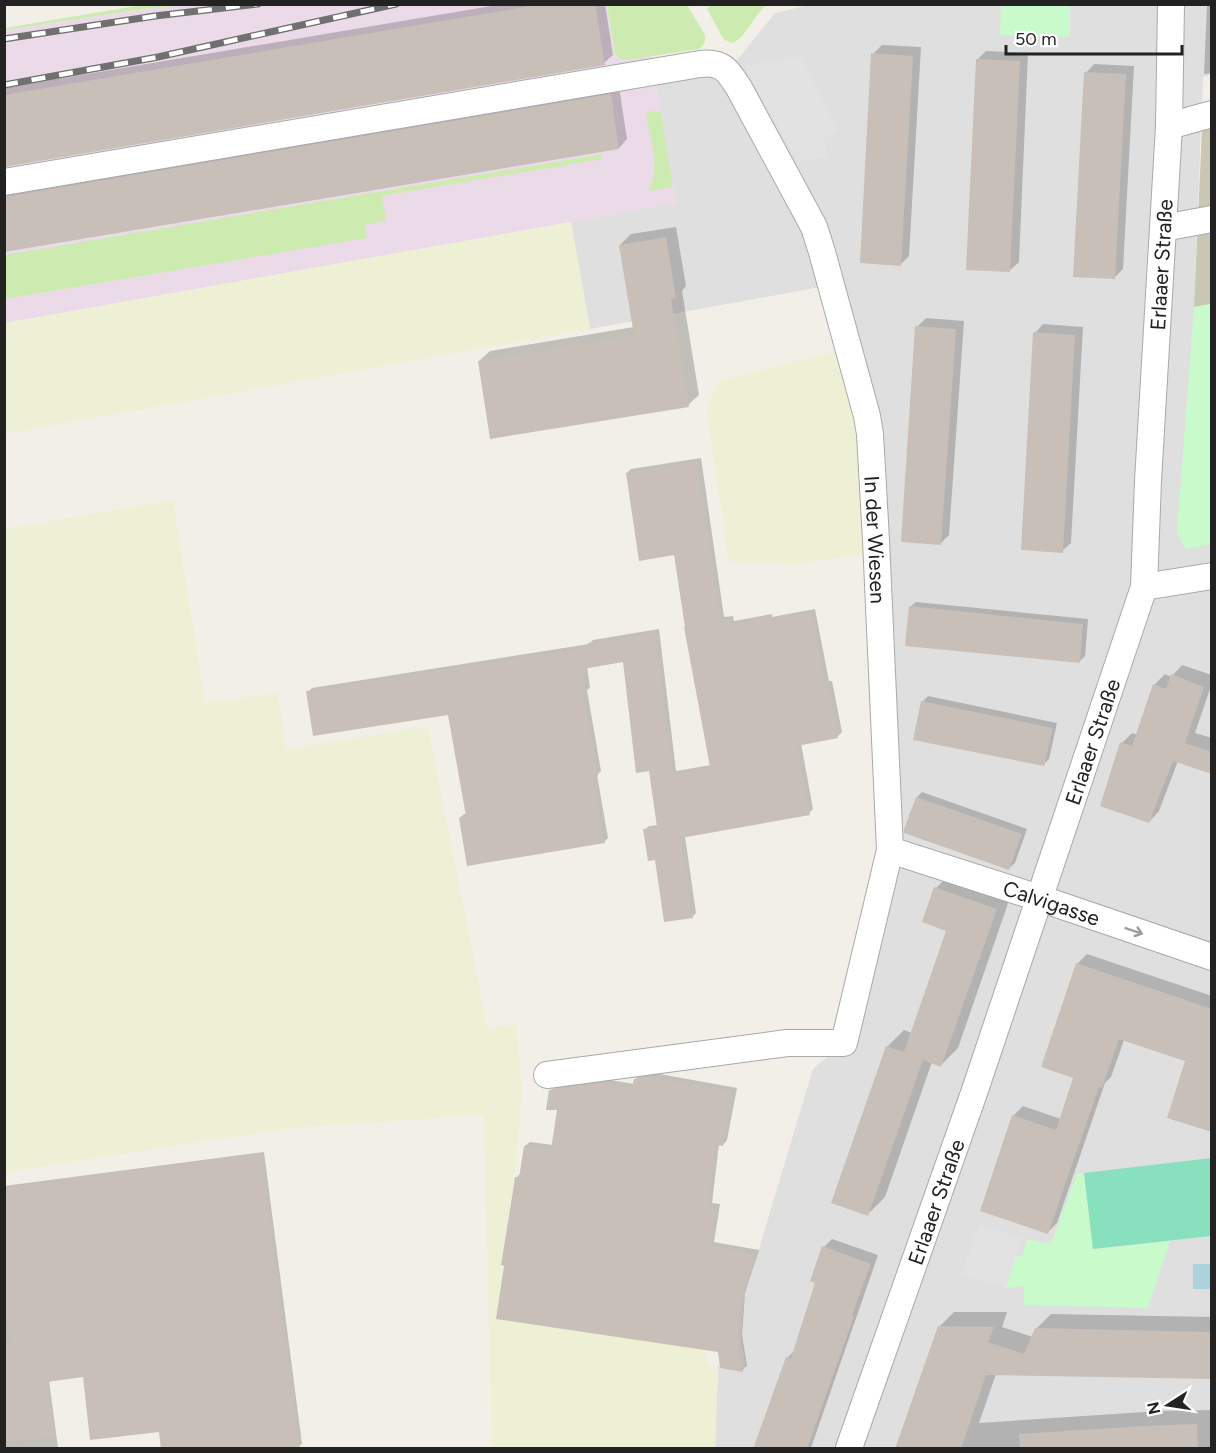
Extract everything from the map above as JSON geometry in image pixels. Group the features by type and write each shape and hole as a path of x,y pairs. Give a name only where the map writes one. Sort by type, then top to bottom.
{"street":[{"name":"Erlaaer Straße","path":"849,1449 975,1090 1144,587 1148,481 1170,126 1172,4"},
{"name":"In der Wiesen","path":"4,182 700,64 711,63 721,66 739,88 814,227 867,416 875,517 890,850 844,1043 787,1043 547,1075"},
{"path":"1170,126 1212,114"},
{"path":"1163,228 1212,219"},
{"path":"1144,587 1212,576"},
{"name":"Calvigasse","path":"890,850 1212,957"}],"shaded area":[{"path":"184,4 607,4 614,50 617,56 625,60 652,56 676,202 5,323 5,30"},
{"path":"813,4 1211,5 1211,75 1203,77 1194,306 1211,304 1211,1448 715,1448 718,1366 746,1368 741,1338 744,1299 813,1069 844,1043 890,850 876,540 826,286 590,329 571,222 676,202 656,82 709,72 738,59 775,13"},
{"path":"800,57 838,130 824,139 826,157 797,161 744,66"},
{"path":"1211,128 1211,304 1194,307 1202,130"},
{"path":"571,222 590,329 5,434 5,323"},
{"path":"841,350 862,431 866,554 788,565 729,562 706,405 720,380"},
{"path":"173,500 205,702 278,693 286,749 428,726 487,1027 517,1025 522,1096 515,1177 501,1265 503,1275 705,1349 707,1364 718,1366 715,1448 493,1448 484,1115 291,1128 5,1172 5,529"},
{"path":"979,1224 1022,1239 1006,1288 962,1274"}],"green space":[{"path":"711,4 767,5 743,35 733,43 723,38 707,9"},
{"path":"142,5 184,5 5,30 5,28"},
{"path":"607,5 687,5 705,35 704,43 699,49 627,60 620,59 615,54"},
{"path":"1001,5 1070,5 1070,37 1000,35"},
{"path":"654,111 661,112 673,187 649,191 654,163 646,115"},
{"path":"602,154 601,159 597,160 382,196 386,221 365,225 367,238 5,299 5,255"},
{"path":"1211,304 1211,544 1186,549 1177,533 1194,307"},
{"path":"1211,1158 1211,1236 1093,1249 1084,1173"},
{"path":"1084,1173 1093,1249 1170,1241 1148,1308 1024,1305 1024,1286 1006,1288 1016,1256 1022,1257 1027,1239 1051,1244 1077,1174"}],"water":[{"path":"1193,1264 1211,1264 1211,1289 1193,1289"}],"building":[{"path":"542,4 595,4 605,65 4,167 4,95"},
{"path":"871,53 913,56 901,266 860,263"},
{"path":"976,59 1020,61 1010,272 966,270"},
{"path":"1084,72 1126,74 1115,279 1073,277"},
{"path":"611,94 619,149 4,252 4,197"},
{"path":"666,237 676,298 671,299 689,407 490,439 478,361 634,335 619,245"},
{"path":"915,326 956,329 941,545 901,542"},
{"path":"1033,332 1075,335 1063,553 1021,550"},
{"path":"697,461 721,620 729,619 730,624 812,612 825,684 828,684 838,738 797,746 810,815 681,838 693,918 664,922 655,860 648,861 643,829 657,827 649,771 636,773 623,662 583,669 587,693 584,693 598,776 594,777 605,843 467,866 459,818 466,816 448,715 313,736 306,691 588,647 588,643 656,632 673,774 710,767 684,627 674,555 639,561 626,473"},
{"path":"909,606 1083,624 1080,663 905,646"},
{"path":"1171,674 1204,687 1185,743 1212,752 1212,774 1173,761 1149,823 1100,806 1120,742 1132,746 1153,684 1166,689"},
{"path":"921,701 1053,728 1044,766 913,740"},
{"path":"916,797 1022,834 1009,870 904,833"},
{"path":"934,887 997,909 941,1067 923,1060 868,1216 831,1203 886,1046 904,1052 946,931 922,922"},
{"path":"1076,963 1212,1009 1212,1132 1167,1118 1185,1061 1119,1039 1102,1088 1099,1087 1048,1234 980,1211 1012,1115 1056,1130 1073,1078 1041,1067"},
{"path":"648,1077 733,1092 723,1146 716,1145 708,1207 716,1208 711,1246 755,1255 741,1300 738,1341 743,1372 720,1368 718,1352 496,1319 504,1266 501,1265 515,1177 519,1178 524,1146 551,1150 557,1110 546,1110 549,1090 600,1083 632,1088 634,1079"},
{"path":"262,1153 300,1449 161,1449 159,1432 90,1440 83,1377 47,1382 55,1437 4,1443 4,1349 11,1348 4,1298 4,1188"},
{"path":"822,1246 871,1264 852,1315 854,1316 807,1449 753,1449 786,1357 791,1358 815,1283 810,1281"},
{"path":"938,1326 994,1327 988,1342 1024,1354 1035,1328 1212,1332 1212,1379 986,1375 961,1449 895,1449"},
{"path":"1197,1424 1198,1449 1020,1449 1019,1434"}],"railway":[{"path":"4,39 155,16 258,4"},
{"path":"4,85 158,57 396,4"}]}
